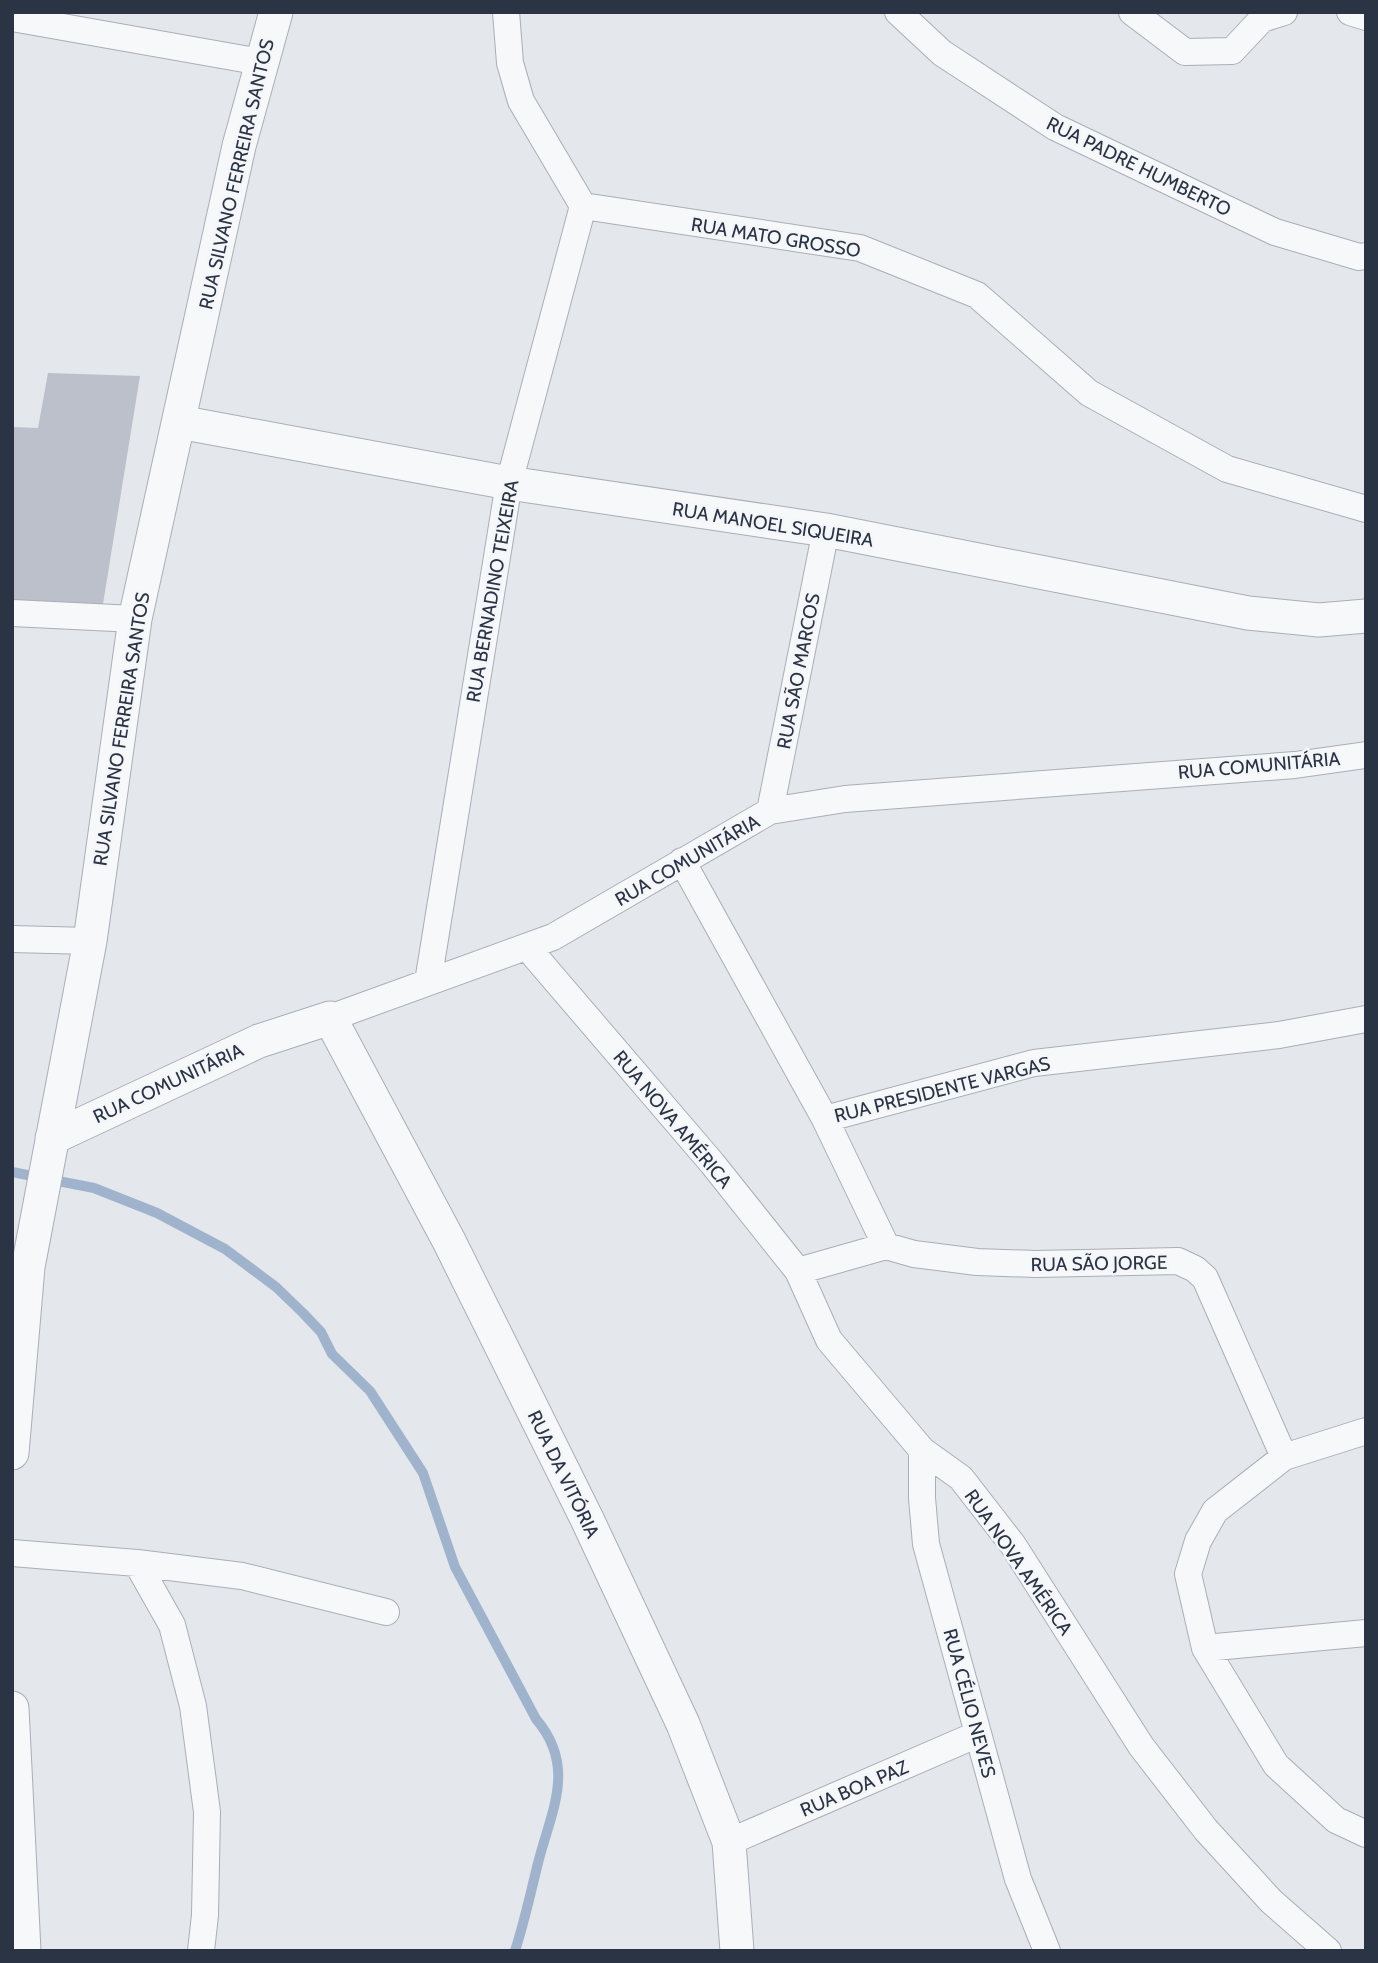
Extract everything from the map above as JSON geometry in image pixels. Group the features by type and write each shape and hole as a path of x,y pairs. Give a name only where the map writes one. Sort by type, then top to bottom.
{"street":[{"name":"RUA SILVANO FERREIRA SANTOS","path":"12,1453 27,1267 90,941 135,619 239,146 276,12"},
{"path":"506,12 510,63 521,100 583,206"},
{"name":"RUA PADRE HUMBERTO","path":"898,12 943,53 1055,127 1275,232 1359,257 1366,256"},
{"path":"1132,12 1185,52 1232,51 1262,19 1284,12"},
{"path":"1350,12 1366,17"},
{"path":"12,18 261,62"},
{"name":"RUA BERNADINO TEIXEIRA","path":"428,982 509,483 583,206"},
{"name":"RUA MATO GROSSO","path":"583,206 860,248 977,295 1089,393 1227,469 1366,509"},
{"name":"RUA MANOEL SIQUEIRA","path":"179,422 509,483 827,530 1248,613 1319,620 1366,616"},
{"name":"RUA SÃO MARCOS","path":"770,811 827,530"},
{"path":"12,612 135,619"},
{"name":"RUA COMUNITÁRIA","path":"52,1138 259,1041 553,937 770,811 845,799 1295,765 1366,755"},
{"path":"682,862 825,1119"},
{"path":"12,939 90,941"},
{"name":"RUA NOVA AMÉRICA","path":"527,947 712,1163 798,1271 829,1340 922,1450 961,1478 1013,1545 1141,1746 1206,1830 1272,1901 1328,1951"},
{"name":"RUA DA VITÓRIA","path":"330,1018 449,1241 587,1519 683,1724 729,1842 737,1951"},
{"name":"RUA PRESIDENTE VARGAS","path":"886,1246 825,1119 1034,1063 1279,1035 1366,1018"},
{"path":"798,1271 886,1246"},
{"name":"RUA SÃO JORGE","path":"886,1246 915,1254 977,1262 1036,1264 1178,1261 1195,1269 1205,1278 1220,1306 1284,1457"},
{"path":"1366,1431 1284,1457 1215,1511 1198,1541 1188,1574 1205,1648 1276,1765 1336,1820 1366,1835"},
{"name":"RUA CÉLIO NEVES","path":"922,1450 926,1544 1018,1880 1047,1951"},
{"path":"12,1553 137,1563 242,1576 386,1612"},
{"path":"137,1563 172,1625 193,1706 206,1812 205,1915 201,1951"},
{"path":"1205,1648 1366,1633"},
{"path":"12,1708 24,1951"},
{"name":"RUA BOA PAZ","path":"729,1842 978,1734"}],"building":[{"path":"48,373 140,376 103,604 12,601 12,427 38,428"}],"waterway":[{"path":"12,1172 94,1188 157,1213 225,1249 276,1287 321,1332 332,1354 370,1391 423,1473 455,1567 536,1719 549,1737 556,1755 557,1791 515,1951"}]}
